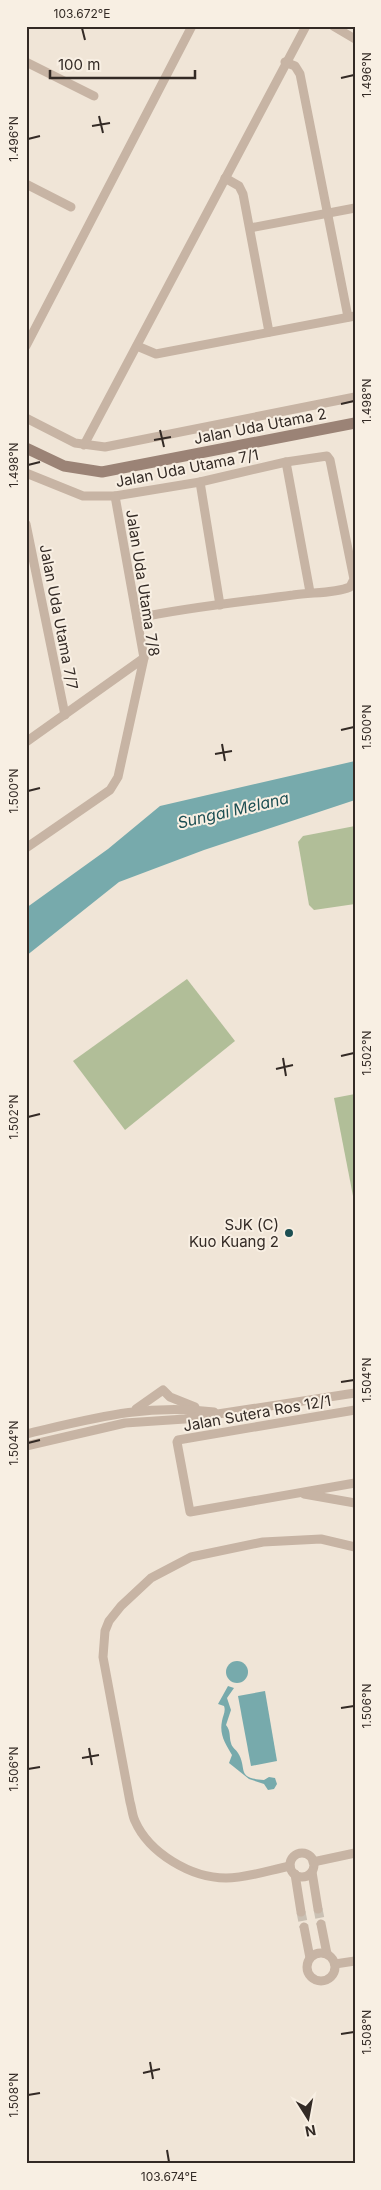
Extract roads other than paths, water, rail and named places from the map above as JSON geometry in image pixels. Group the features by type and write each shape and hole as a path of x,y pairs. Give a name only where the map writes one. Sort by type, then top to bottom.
{"street":[{"path":"26,346 192,26"},
{"path":"84,445 306,26"},
{"path":"333,26 355,39"},
{"path":"26,62 94,96"},
{"path":"137,346 156,354 351,317 300,74 295,66 286,62"},
{"path":"225,178 239,186 250,228 269,332"},
{"path":"26,184 70,207"},
{"path":"250,228 355,208"},
{"path":"26,418 75,443 105,447 355,397"},
{"name":"Jalan Uda Utama 2","path":"26,448 64,466 102,472 355,423"},
{"name":"Jalan Uda Utama 7/1","path":"26,473 83,496 115,496 200,482 286,462 327,456 330,460 354,579 350,587 341,590 310,592"},
{"path":"137,618 181,609 310,592 286,462"},
{"path":"200,482 220,605"},
{"name":"Jalan Uda Utama 7/8","path":"26,848 110,790 118,777 144,658 115,496"},
{"name":"Jalan Uda Utama 7/7","path":"26,524 65,715"},
{"path":"26,742 144,658"},
{"path":"134,1410 147,1403 163,1390 170,1397 200,1410"},
{"name":"Jalan Sutera Ros 12/1","path":"222,1413 167,1409 169,1421 355,1393"},
{"path":"26,1434 134,1410 167,1409"},
{"name":"Jalan Sutera Ros 12/1","path":"296,1493 190,1512 178,1440 355,1410"},
{"path":"26,1446 125,1423 169,1421"},
{"path":"296,1493 355,1483"},
{"path":"296,1493 355,1503"},
{"path":"312,1872 306,1876 293,1870 236,1877 208,1876 171,1861 150,1843 135,1821 130,1802 103,1657 105,1631 109,1621 121,1606 151,1578 191,1557 264,1542 321,1539 355,1547"},
{"path":"313,1862 355,1853"},
{"path":"302,1912 292,1859 298,1854 309,1856 313,1862 312,1872 318,1909"},
{"path":"321,1924 327,1954 335,1964"},
{"path":"304,1927 310,1958 308,1971 318,1980 331,1977 335,1964"},
{"path":"310,1958 318,1953 327,1954"},
{"path":"335,1964 355,1961"}],"water":[{"name":"Sungai Melana","path":"355,761 355,800 204,850 119,882 26,956 26,908 108,849 160,806"},
{"path":"237,1661 245,1664 248,1672 245,1680 237,1683 229,1680 226,1672 229,1664"},
{"path":"228,1686 234,1688 227,1698 231,1710 226,1725 230,1741 241,1759 246,1775 264,1780 269,1777 275,1778 277,1784 274,1789 268,1790 264,1784 249,1779 229,1763 232,1755 221,1731 225,1708 218,1704"},
{"path":"265,1691 277,1761 251,1766 238,1696"}],"tunnel":[{"path":"318,1909 321,1924"},
{"path":"301,1912 304,1927"}],"place":[{"name":"SJK (C) Kuo Kuang 2","path":"289,1233"}]}
